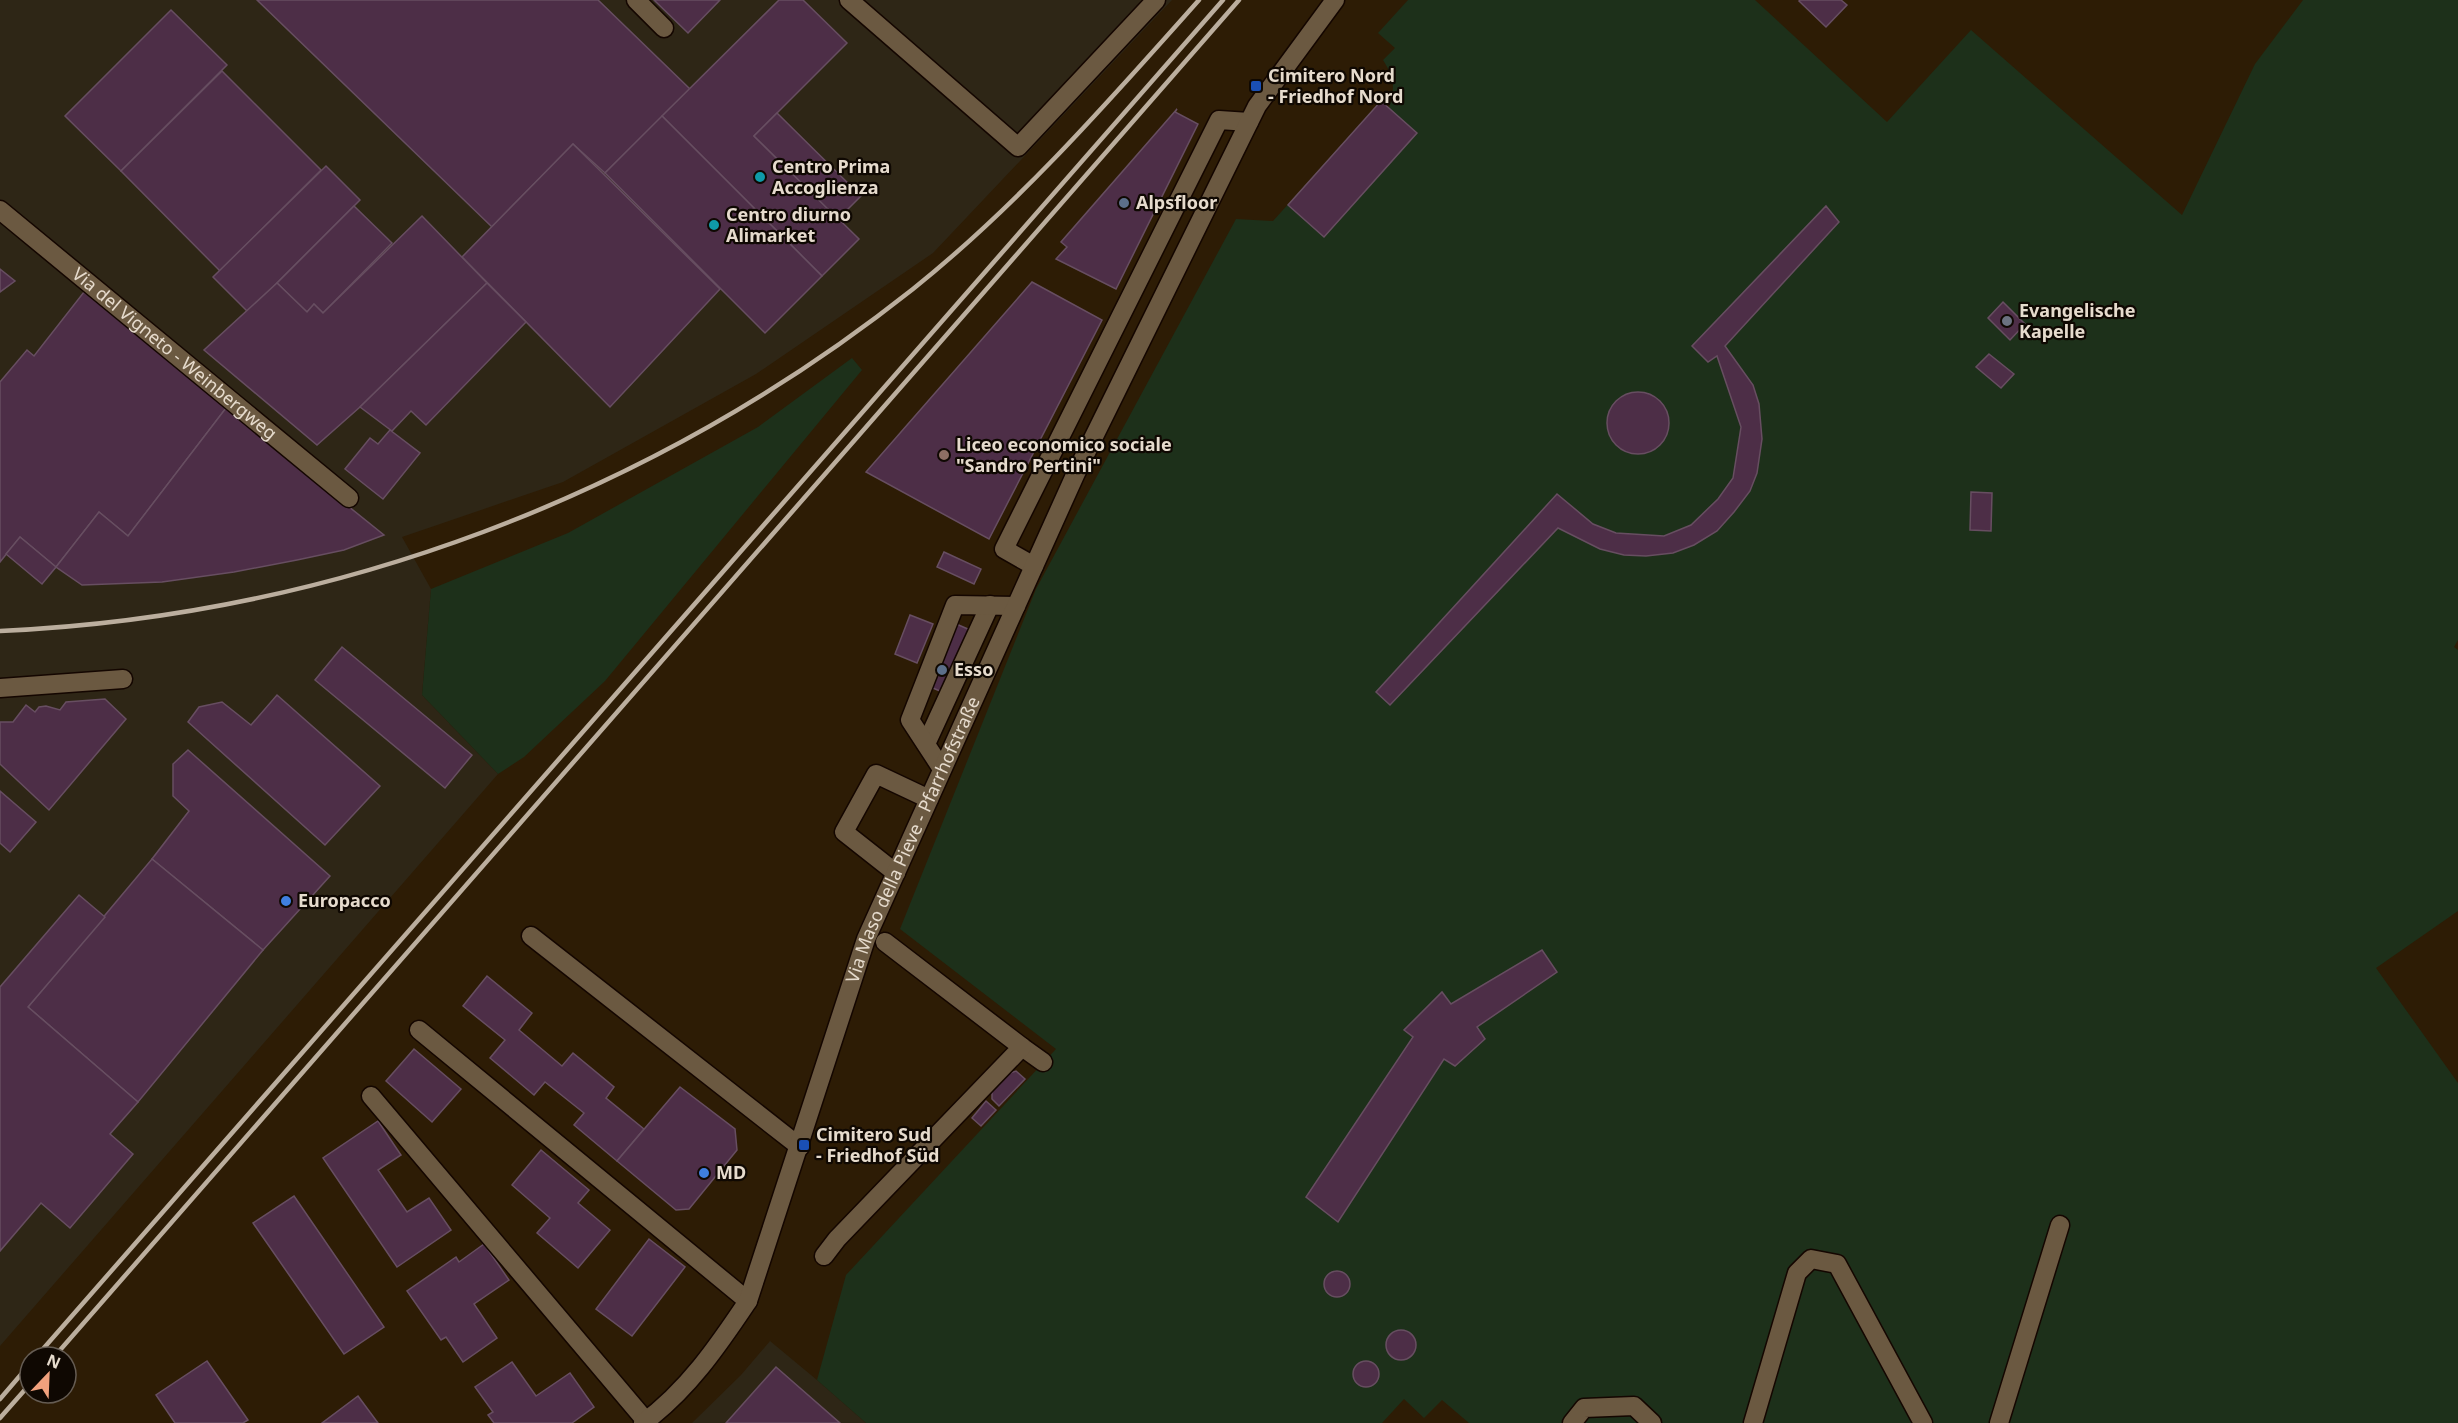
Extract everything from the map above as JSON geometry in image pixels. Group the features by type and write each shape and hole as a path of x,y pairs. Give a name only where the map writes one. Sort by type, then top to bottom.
{"street":[{"path":"636,0 664,28"},
{"path":"849,0 1018,147 1155,1"},
{"name":"Via Maso della Pieve - Pfarrhofstraße","path":"644,1422 685,1387 722,1341 748,1301 866,939 942,769 1076,473 1249,122 1270,87 1335,0"},
{"path":"1034,566 1004,549 1219,120 1249,122"},
{"name":"Via del Vigneto - Weinbergweg","path":"0,210 349,498"},
{"path":"1120,316 1146,329"},
{"path":"942,769 910,720 955,605 1016,606"},
{"path":"926,744 990,605"},
{"path":"0,688 123,679"},
{"path":"896,873 844,832 876,774 929,800"},
{"path":"531,936 800,1146"},
{"path":"885,942 1043,1062"},
{"path":"419,1029 748,1301"},
{"path":"824,1256 837,1239 1022,1047"},
{"path":"371,1096 644,1422"},
{"path":"1999,1423 2060,1225"},
{"path":"1753,1423 1797,1273 1811,1259 1837,1264 1923,1423"},
{"path":"1572,1423 1584,1408 1634,1406 1652,1423"}],"shaded area":[{"path":"0,0 1172,0 933,253 756,374 563,482 402,537 431,589 422,695 498,774 0,1346"},
{"path":"770,1341 866,1423 692,1423 741,1375"}],"green space":[{"path":"1408,0 1755,0 1887,122 1971,30 2182,215 2255,64 2303,0 2458,0 2458,640 2454,647 2458,650 2458,911 2376,968 2458,1083 2458,1423 1469,1423 1442,1400 1424,1418 1404,1399 1382,1423 866,1423 817,1380 846,1275 1056,1049 900,929 1036,589 1236,219 1273,221 1381,101 1389,108 1393,83 1383,60 1395,48 1378,33"},
{"path":"852,358 862,370 605,681 524,757 498,774 422,695 431,589 568,533 758,427"}],"building":[{"path":"257,0 598,0 690,89 605,173 573,144 492,227"},
{"path":"654,0 720,0 688,33"},
{"name":"Centro Prima Accoglienza","path":"779,0 803,0 847,43 754,136 859,239 822,276 662,116"},
{"path":"1800,0 1841,0 1847,5 1826,27"},
{"path":"171,10 227,65 121,171 65,116"},
{"path":"222,71 321,170 220,271 121,171"},
{"path":"1381,101 1417,133 1324,237 1288,205"},
{"path":"1177,109 1175,112 1198,124 1116,289 1056,259 1067,247 1061,242"},
{"path":"777,113 861,196 838,219 754,136"},
{"name":"Centro diurno Alimarket","path":"662,116 822,276 765,333 605,173"},
{"path":"573,144 720,289 610,407 462,257"},
{"path":"326,166 360,200 248,312 213,277"},
{"path":"354,206 392,243 323,313 314,304 307,312 277,283"},
{"path":"1826,206 1839,222 1725,346 1753,385 1759,404 1762,439 1757,473 1750,491 1734,512 1717,531 1694,545 1673,553 1646,556 1624,555 1600,549 1558,528 1390,705 1376,692 1557,494 1593,524 1616,533 1664,536 1691,525 1718,499 1733,478 1741,427 1717,356 1708,362 1692,346"},
{"path":"422,216 487,283 360,407 317,445 204,350 277,283 307,312 314,304 323,313"},
{"path":"0,269 15,281 0,292"},
{"path":"1032,282 1102,320 989,539 866,472"},
{"path":"487,283 526,322 426,425 411,411 392,431 360,407"},
{"path":"84,292 226,408 128,536 99,512 56,567 20,537 0,562 0,382 27,350 34,356"},
{"name":"Evangelische Kapelle","path":"2003,302 2025,324 2010,340 1988,318"},
{"path":"1989,354 2014,374 2001,388 1976,367"},
{"path":"1632,392 1644,392 1660,401 1667,411 1669,423 1667,435 1660,445 1644,454 1632,454 1621,449 1612,440 1607,429 1607,417 1612,406 1621,397"},
{"path":"226,408 384,535 344,550 297,560 162,582 82,585 56,567 99,512 128,536"},
{"path":"390,430 420,453 383,499 345,469 370,438 378,444"},
{"path":"1971,492 1992,493 1991,531 1970,530"},
{"path":"20,537 56,567 42,584 6,554"},
{"path":"944,552 981,569 974,584 937,567"},
{"path":"910,615 933,624 917,663 895,654"},
{"path":"954,623 977,633 952,696 928,686"},
{"path":"342,647 472,755 445,788 315,680"},
{"path":"277,695 380,786 325,845 188,722 199,707 222,702 251,725"},
{"path":"105,699 126,719 49,810 0,764 0,722 13,722 26,705 35,712 39,707 46,706 60,710 66,702"},
{"path":"188,750 330,876 263,950 152,859 189,811 173,796 173,764"},
{"path":"0,791 36,822 10,852 0,843"},
{"path":"152,859 263,950 138,1102 28,1007"},
{"path":"79,895 105,917 28,1007 138,1102 110,1134 133,1154 70,1228 41,1203 0,1251 0,987"},
{"path":"1542,950 1557,972 1477,1027 1485,1039 1455,1066 1444,1059 1338,1222 1306,1197 1413,1037 1404,1030 1442,992 1451,1004"},
{"path":"487,976 532,1013 519,1030 562,1066 573,1053 614,1087 606,1098 644,1129 617,1161 574,1125 584,1113 545,1082 534,1095 490,1058 505,1040 463,1006"},
{"path":"414,1049 461,1089 432,1122 386,1081"},
{"path":"1016,1071 1025,1079 999,1106 992,1099 992,1090 1007,1074"},
{"path":"680,1087 735,1129 737,1150 689,1209 676,1210 617,1161"},
{"path":"986,1101 996,1110 981,1126 972,1118"},
{"path":"378,1121 401,1155 378,1170 407,1212 429,1198 451,1230 397,1267 323,1158"},
{"path":"541,1150 589,1190 578,1203 610,1230 578,1268 537,1233 550,1218 512,1185"},
{"path":"294,1196 384,1327 344,1354 253,1223"},
{"path":"649,1239 685,1267 632,1336 596,1309"},
{"path":"484,1244 509,1280 474,1304 497,1338 463,1362 446,1337 441,1340 407,1291 456,1257 459,1262"},
{"path":"1337,1271 1346,1275 1350,1284 1346,1293 1337,1297 1328,1293 1324,1284 1328,1275"},
{"path":"1401,1330 1412,1334 1416,1345 1412,1356 1401,1360 1390,1356 1386,1345 1390,1334"},
{"path":"207,1361 248,1420 243,1423 175,1423 156,1395"},
{"path":"1366,1361 1375,1365 1379,1374 1375,1383 1366,1387 1357,1383 1353,1374 1357,1365"},
{"path":"512,1362 536,1396 570,1373 594,1407 572,1423 494,1423 488,1415 493,1412 475,1387"},
{"path":"776,1367 840,1423 726,1423"},
{"path":"358,1396 378,1423 322,1423"}],"railway":[{"path":"0,631 124,620 246,600 366,571 483,532 597,484 707,428 812,363 913,289 952,256 990,222 1062,150 1199,0"},
{"path":"46,1345 1223,0"},
{"path":"64,1345 1239,0"},
{"path":"0,1399 18,1378"},
{"path":"0,1418 18,1398"}],"place":[{"name":"Cimitero Nord - Friedhof Nord","path":"1256,86"},
{"name":"Centro Prima Accoglienza","path":"760,177"},
{"name":"Alpsfloor","path":"1124,203"},
{"name":"Centro diurno Alimarket","path":"714,225"},
{"name":"Evangelische Kapelle","path":"2007,321"},
{"name":"Liceo economico sociale \"Sandro Pertini\"","path":"944,455"},
{"name":"Esso","path":"942,670"},
{"name":"Europacco","path":"286,901"},
{"name":"Cimitero Sud - Friedhof Süd","path":"804,1145"},
{"name":"MD","path":"704,1173"}]}
